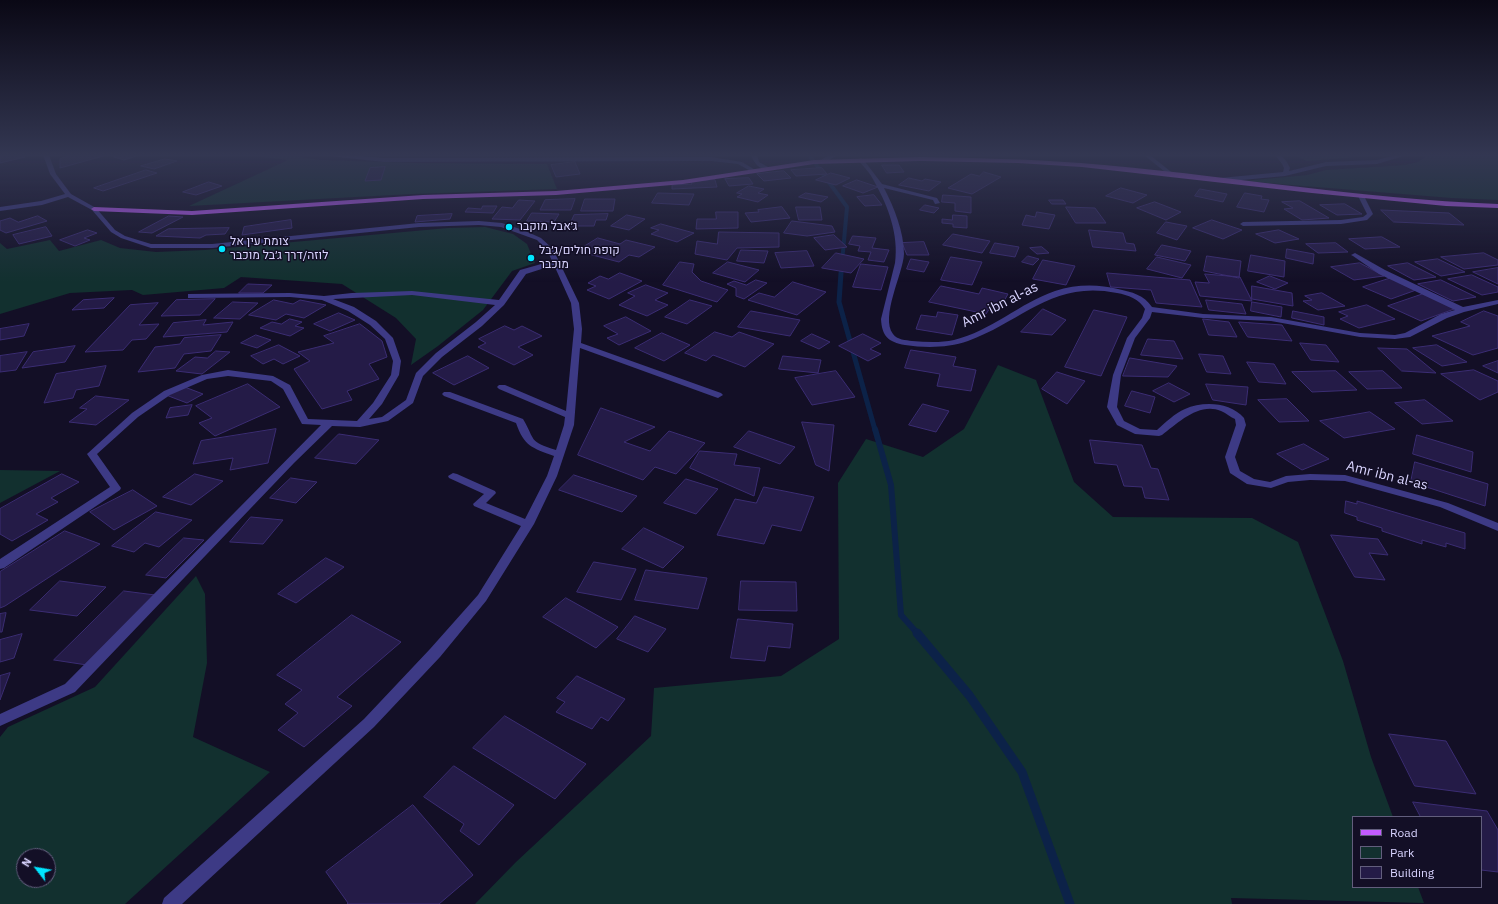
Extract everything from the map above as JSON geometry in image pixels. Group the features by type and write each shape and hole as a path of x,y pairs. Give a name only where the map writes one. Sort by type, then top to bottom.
{"main road":[{"path":"94,209 192,213 420,197"},
{"path":"1377,197 1498,206"}],"street":[{"path":"0,209 42,203 62,197"},
{"path":"73,197 94,209 113,231 123,237 151,246 212,246 419,225 479,223 502,225 539,239 550,249 575,303 578,329 569,425 552,476 528,524 482,598 435,653 369,723 170,904"},
{"name":"Amr ibn al-as","path":"884,197 895,227 900,254 885,318 885,330 890,337 904,342 920,344 947,343 964,340 990,328 1031,303 1058,292 1076,290 1114,290 1135,295 1146,302 1149,309 1146,318 1131,338 1117,375 1112,407 1120,423 1138,432 1159,432 1187,411 1207,407 1222,408 1239,418 1241,425 1230,457 1235,474 1251,482 1271,485 1286,479 1310,477 1345,478 1444,505 1498,527"},
{"path":"924,197 935,200 937,203"},
{"path":"1243,224 1341,222 1365,219 1370,214 1362,197"},
{"path":"1355,255 1382,272 1462,310"},
{"path":"0,565 116,488 92,454 135,415 167,393 205,377 228,373 273,379 287,387 305,422 360,424 385,419 410,401 419,375 439,355 479,324 502,303 522,272 556,262"},
{"path":"191,296 290,295 323,298 352,295 412,293 502,303"},
{"path":"323,298 351,309 373,323 389,338 397,361 395,375 378,404 360,424"},
{"path":"1149,309 1203,316 1271,319 1379,337 1395,337 1407,335 1462,310 1498,302"},
{"path":"576,344 718,395"},
{"path":"502,387 570,416"},
{"path":"447,394 520,421 524,435 530,444 559,454"},
{"path":"0,720 70,688 290,461 329,423"},
{"path":"453,476 491,493 478,504 528,524"}],"green space":[{"path":"208,197 353,197 189,206"},
{"path":"1441,197 1498,197 1498,200"},
{"path":"485,227 513,234 527,244 535,263 512,271 483,310 438,346 411,365 416,339 396,318 342,284 241,277 224,288 143,295 132,290 70,293 0,314 0,243 7,249 50,240 59,251 101,240 120,248 156,252 205,250 448,228"},
{"path":"998,365 1036,380 1074,482 1113,517 1252,518 1298,542 1343,661 1371,757 1393,816 1352,816 1352,888 1418,888 1424,903 1231,898 1232,904 475,904 516,862 651,736 654,688 781,676 839,639 838,483 866,439 923,457 964,429"},
{"path":"0,470 60,471 0,503"},
{"path":"196,576 205,594 207,663 193,737 270,772 125,904 0,904 0,737 8,727 95,687"}],"building":[{"path":"655,197 693,197 689,205 652,203"},
{"path":"738,197 765,197 758,202"},
{"path":"800,197 828,197 821,202"},
{"path":"857,197 876,197 882,205 865,206"},
{"path":"943,197 971,197 971,213 955,211 955,203 942,202"},
{"path":"1111,197 1143,197 1133,203"},
{"path":"1201,197 1225,197 1223,202"},
{"path":"1243,197 1262,197 1261,199 1269,200 1264,212 1237,207"},
{"path":"575,199 571,210 540,210 545,200"},
{"path":"585,199 615,199 613,211 581,211"},
{"path":"519,200 535,201 520,220 492,219 502,207 512,208"},
{"path":"1049,200 1063,200 1066,204 1052,204"},
{"path":"1300,201 1329,218 1302,220 1284,209 1293,208 1282,202"},
{"path":"1155,202 1181,212 1166,220 1137,208"},
{"path":"1345,204 1362,214 1337,215 1320,205"},
{"path":"925,205 939,208 934,213 920,210"},
{"path":"483,206 497,206 493,213 465,212 468,208 481,209"},
{"path":"782,207 790,218 751,222 745,213 759,212 758,210"},
{"path":"796,207 820,207 822,220 799,220"},
{"path":"1066,207 1095,208 1106,223 1076,223"},
{"path":"1381,210 1449,213 1464,225 1394,222"},
{"path":"716,212 738,212 738,228 696,229 697,219 716,219"},
{"path":"1037,212 1055,215 1049,229 1022,225 1026,215 1035,217"},
{"path":"532,213 559,214 554,222 527,221"},
{"path":"452,214 450,219 415,222 417,216"},
{"path":"608,214 606,220 596,220 594,226 569,226 574,215"},
{"path":"627,215 645,219 629,230 611,226"},
{"path":"953,215 967,216 967,228 953,227 953,224 942,223 942,219 952,220"},
{"path":"38,216 47,221 6,233 0,230 0,221 10,218 18,222"},
{"path":"169,216 183,217 152,233 139,232"},
{"path":"291,220 292,228 242,235 244,227"},
{"path":"1212,220 1242,230 1223,239 1193,228"},
{"path":"792,221 832,226 835,232 807,236 784,233"},
{"path":"1166,222 1187,226 1177,240 1157,233"},
{"path":"661,224 694,233 677,242 651,234 659,230 651,228"},
{"path":"46,227 52,236 19,244 13,235"},
{"path":"229,228 225,234 206,235 200,238 156,236 168,229"},
{"path":"88,230 97,233 84,238 90,240 75,246 60,240"},
{"path":"1089,230 1123,233 1126,243 1134,244 1136,251 1093,247"},
{"path":"1279,230 1299,239 1275,243 1256,234"},
{"path":"719,232 779,233 779,247 737,248 727,260 695,254 697,241 717,244"},
{"path":"953,234 990,241 982,253 943,245"},
{"path":"834,235 847,247 825,250 814,238"},
{"path":"853,236 876,238 872,248 889,250 884,262 868,260 871,252 858,251 860,246 849,244"},
{"path":"1382,237 1400,247 1365,249 1349,239"},
{"path":"598,238 620,244 626,240 655,247 639,257 629,255 619,262 577,251"},
{"path":"924,242 929,255 907,255 902,243"},
{"path":"995,243 1019,247 1015,257 990,253"},
{"path":"1336,243 1348,252 1318,253 1306,244"},
{"path":"1162,245 1191,251 1185,261 1155,255"},
{"path":"1042,247 1049,253 1037,254 1030,248"},
{"path":"1287,249 1314,254 1313,264 1286,258"},
{"path":"741,250 768,251 764,263 737,261"},
{"path":"807,251 814,266 781,268 775,253"},
{"path":"836,253 864,259 851,273 822,268"},
{"path":"1484,253 1498,260 1498,265 1464,269 1441,257"},
{"path":"1251,255 1285,261 1284,277 1248,271"},
{"path":"1028,256 1039,259 1033,265 1022,262"},
{"path":"1207,256 1241,261 1239,278 1204,271"},
{"path":"951,257 982,262 972,285 941,280"},
{"path":"1157,257 1191,265 1182,278 1147,269"},
{"path":"911,259 929,262 924,272 907,269"},
{"path":"1438,259 1465,272 1441,276 1415,262"},
{"path":"1043,260 1075,266 1066,285 1033,279"},
{"path":"680,262 694,264 692,272 701,281 728,290 717,302 663,285"},
{"path":"728,262 759,270 745,282 713,273"},
{"path":"1360,263 1384,276 1354,280 1331,267"},
{"path":"1408,263 1436,277 1414,280 1388,266"},
{"path":"861,264 888,267 881,290 853,287"},
{"path":"1498,268 1498,284 1473,272"},
{"path":"620,273 642,281 609,299 587,290 596,286 588,283 600,276 608,279"},
{"path":"1107,273 1190,280 1202,307 1156,303 1151,290 1111,287"},
{"path":"1205,274 1240,277 1252,301 1200,296 1195,282 1209,283"},
{"path":"1472,275 1498,287 1498,292 1482,295 1448,279"},
{"path":"1270,276 1288,283 1275,289 1257,282"},
{"path":"1391,278 1419,289 1391,299 1363,287"},
{"path":"756,280 767,283 744,299 736,296 736,288 727,284 734,281 746,285"},
{"path":"1441,280 1476,297 1453,301 1418,284"},
{"path":"793,282 826,292 797,315 748,300 759,293 774,297"},
{"path":"248,284 272,285 263,293 239,293"},
{"path":"646,285 668,293 655,300 668,305 647,316 619,305 635,296 628,293"},
{"path":"941,286 979,294 982,288 1008,294 999,310 990,308 986,314 929,302"},
{"path":"1252,286 1292,293 1293,306 1252,299"},
{"path":"1322,293 1345,306 1318,310 1303,301 1312,300 1305,296"},
{"path":"1423,294 1457,308 1421,321 1388,306"},
{"path":"114,298 104,308 72,310 83,300"},
{"path":"215,299 200,315 161,316 176,300"},
{"path":"274,300 293,304 300,300 326,305 304,318 286,314 276,320 249,315"},
{"path":"690,300 712,306 687,324 665,317"},
{"path":"1206,300 1242,304 1246,314 1209,310"},
{"path":"233,302 258,303 240,319 214,318"},
{"path":"1252,302 1282,307 1281,317 1251,311"},
{"path":"158,303 139,325 159,324 146,339 132,340 123,350 85,352 130,305"},
{"path":"1367,305 1395,319 1359,328 1340,319 1348,316 1339,312"},
{"path":"1043,309 1066,320 1052,335 1021,332"},
{"path":"1094,310 1127,317 1101,376 1065,367"},
{"path":"751,311 800,320 790,336 738,327"},
{"path":"1293,311 1324,317 1324,325 1292,318"},
{"path":"1484,311 1498,316 1498,348 1473,355 1432,336 1470,326 1461,322"},
{"path":"938,312 958,315 952,335 916,329 921,315 936,317"},
{"path":"339,313 355,320 330,331 314,324"},
{"path":"626,317 651,331 619,345 607,338 618,334 604,326"},
{"path":"290,319 302,322 295,326 304,328 290,336 260,328 272,322 281,324"},
{"path":"1203,319 1229,322 1237,337 1209,335"},
{"path":"206,320 203,325 233,322 227,332 163,337 173,323"},
{"path":"1239,322 1282,325 1292,341 1248,337"},
{"path":"29,324 24,336 0,340 0,329"},
{"path":"360,324 382,341 387,357 369,364 379,379 347,391 352,400 322,409 294,369 310,361 298,352 334,343 324,336"},
{"path":"505,326 514,330 522,326 542,336 518,347 533,355 514,365 478,347 486,343 479,339"},
{"path":"715,332 732,337 739,332 774,344 745,367 713,355 706,361 685,353"},
{"path":"662,333 690,345 664,361 635,348"},
{"path":"812,334 830,342 819,349 801,341"},
{"path":"863,334 881,343 870,349 881,354 868,361 839,346"},
{"path":"221,335 211,351 184,354 175,368 138,372 155,347 180,344 184,338"},
{"path":"256,335 271,340 257,348 241,343"},
{"path":"1148,339 1174,341 1183,359 1141,355"},
{"path":"1300,343 1326,345 1339,362 1311,360"},
{"path":"279,345 300,356 283,364 274,359 263,364 251,356"},
{"path":"1437,345 1467,362 1442,366 1413,348"},
{"path":"75,346 65,362 22,368 33,352"},
{"path":"1378,348 1407,349 1436,373 1402,371"},
{"path":"911,350 956,357 953,366 976,370 971,391 937,386 940,374 905,368"},
{"path":"216,351 230,352 202,374 176,371 195,357 207,358"},
{"path":"27,352 16,370 0,372 0,356"},
{"path":"1199,354 1223,356 1231,374 1207,372"},
{"path":"468,356 489,368 454,385 433,373"},
{"path":"783,356 821,360 818,373 779,369"},
{"path":"1130,358 1177,366 1168,377 1123,376"},
{"path":"1498,361 1498,373 1483,366"},
{"path":"1247,362 1274,364 1286,384 1259,382"},
{"path":"106,366 99,386 76,390 73,398 44,403 56,374"},
{"path":"1474,370 1498,381 1498,392 1480,400 1441,374"},
{"path":"836,371 855,397 812,405 795,378"},
{"path":"1336,371 1357,390 1312,392 1292,372"},
{"path":"1383,371 1402,388 1367,389 1349,372"},
{"path":"1057,372 1085,381 1067,404 1042,389"},
{"path":"1169,383 1190,394 1174,402 1153,391"},
{"path":"248,384 280,407 215,436 199,423 212,418 196,406"},
{"path":"1206,384 1248,387 1246,405 1213,400"},
{"path":"182,386 203,394 187,403 166,395"},
{"path":"1132,391 1155,397 1150,413 1125,406"},
{"path":"96,396 129,400 96,425 69,422 87,409 80,408"},
{"path":"1287,399 1309,421 1279,422 1258,400"},
{"path":"1425,400 1453,421 1422,424 1395,403"},
{"path":"923,404 949,411 936,432 909,425"},
{"path":"192,405 188,415 166,418 170,408"},
{"path":"601,408 655,427 624,442 650,451 669,431 705,443 676,474 655,467 643,480 578,455"},
{"path":"1370,412 1395,429 1344,438 1320,421"},
{"path":"802,422 834,425 829,471 816,465"},
{"path":"276,429 268,463 230,470 233,458 193,464 201,441"},
{"path":"749,431 795,447 780,464 734,447"},
{"path":"339,434 379,440 356,464 315,458"},
{"path":"1417,435 1473,452 1471,472 1413,454"},
{"path":"1090,440 1142,445 1151,468 1158,469 1169,500 1145,498 1142,487 1124,486 1117,465 1095,463"},
{"path":"1304,444 1329,459 1302,470 1277,454"},
{"path":"700,451 737,454 734,465 760,468 754,496 690,468"},
{"path":"1415,462 1488,484 1485,506 1411,482"},
{"path":"62,474 79,482 51,498 58,502 36,514 48,520 12,541 0,534 0,509"},
{"path":"195,474 223,481 191,505 163,497"},
{"path":"574,475 637,496 622,512 559,490"},
{"path":"291,478 317,482 296,503 270,498"},
{"path":"686,479 718,489 696,514 664,503"},
{"path":"764,487 814,497 801,531 772,525 764,544 717,535 735,499 756,503"},
{"path":"133,490 157,506 114,530 90,512"},
{"path":"1346,501 1357,504 1357,501 1465,533 1465,549 1446,543 1446,547 1422,540 1422,544 1382,531 1382,528 1357,520 1357,517 1345,513"},
{"path":"156,512 192,520 159,547 145,543 134,552 112,546"},
{"path":"251,517 283,520 263,544 230,542"},
{"path":"644,528 684,547 663,568 622,549"},
{"path":"65,531 100,544 0,608 0,572"},
{"path":"1331,535 1378,539 1388,555 1369,553 1385,580 1355,577"},
{"path":"184,538 204,540 166,578 146,575"},
{"path":"326,558 344,567 296,603 278,594"},
{"path":"594,562 636,569 621,600 577,592"},
{"path":"646,570 707,578 698,609 635,600"},
{"path":"60,581 106,587 77,616 30,610"},
{"path":"741,581 796,582 797,611 739,610"},
{"path":"124,591 155,595 87,665 54,660"},
{"path":"566,598 618,627 596,648 543,617"},
{"path":"6,613 2,632 0,632 0,614"},
{"path":"352,615 401,642 337,697 352,706 304,747 278,730 298,713 285,704 302,690 277,675"},
{"path":"635,616 666,629 648,652 617,639"},
{"path":"738,619 793,624 790,648 768,646 765,661 731,658"},
{"path":"22,634 14,658 0,662 0,640"},
{"path":"10,673 0,700 0,676"},
{"path":"577,676 625,699 608,721 601,717 592,729 556,712 565,702 557,698"},
{"path":"505,716 586,764 555,799 473,748"},
{"path":"1389,734 1446,741 1476,794 1415,786"},
{"path":"454,766 514,805 479,845 460,831 464,824 424,797"},
{"path":"1413,802 1487,811 1498,830 1498,872 1482,870 1482,816 1420,816"},
{"path":"413,805 473,875 439,904 347,904 348,903 326,872"}],"waterway":[{"path":"840,197 847,207 841,274"},
{"path":"841,273 839,302 875,430"},
{"path":"875,429 891,485 901,615 918,634"},
{"path":"917,633 969,695 1022,772 1070,904"}],"place":[{"name":"ג׳אבל מוקבר","path":"509,227"},
{"name":"צומת עין אל לוזה/דרך ג׳בל מוכבר","path":"222,249"},
{"name":"קופת חולים/ג׳בל מוכבר","path":"531,258"}]}
